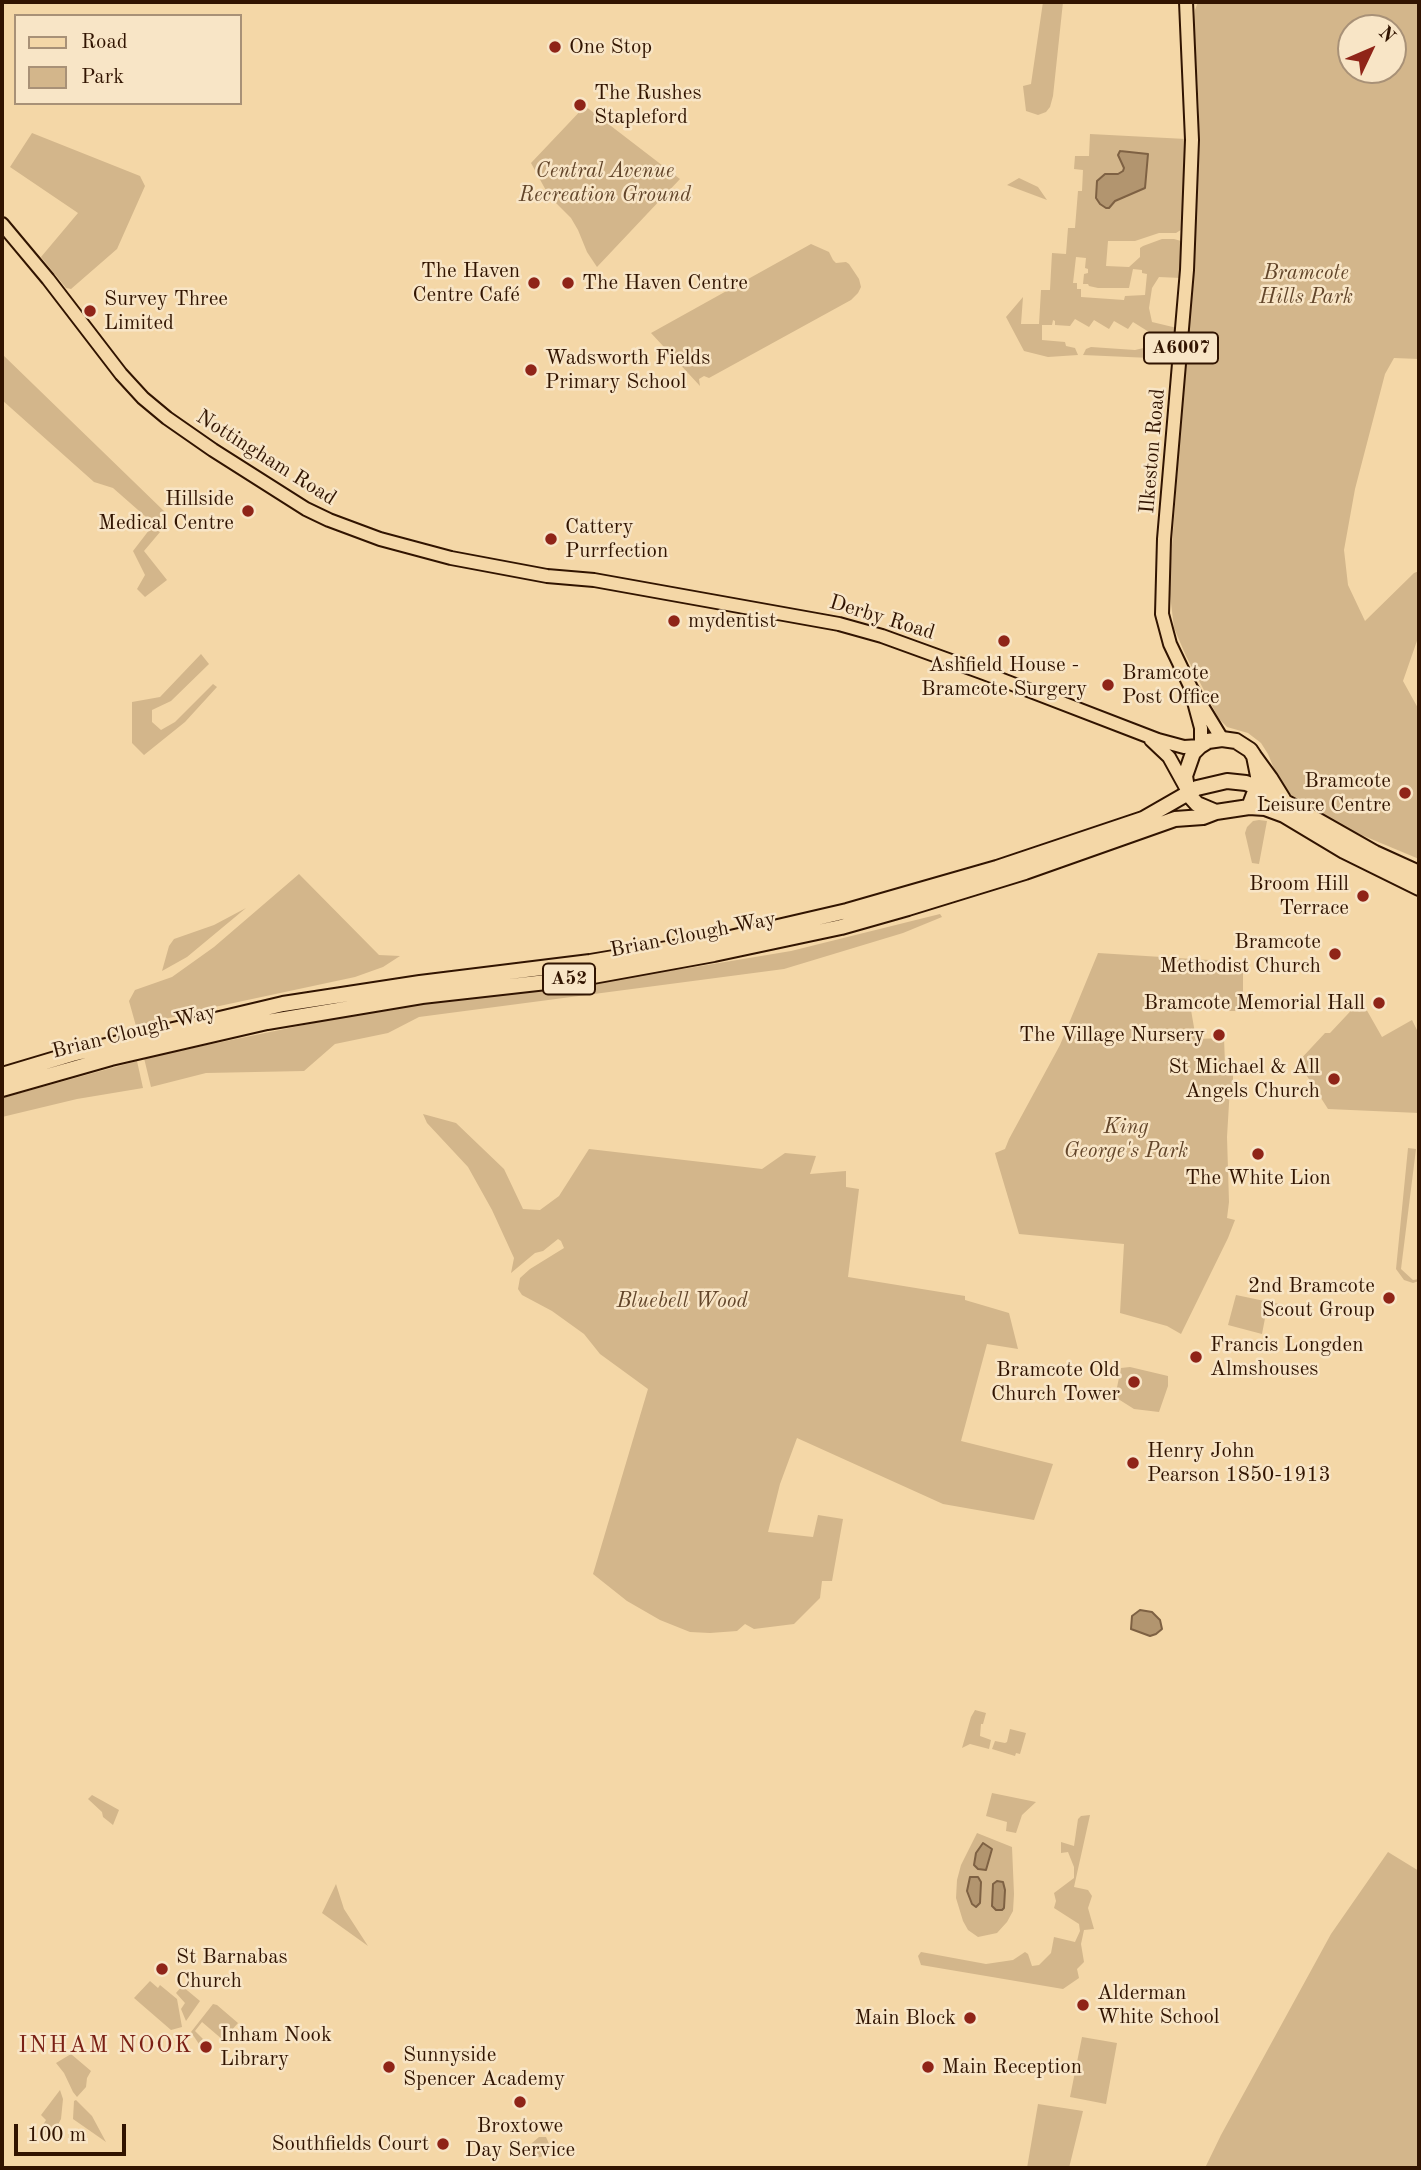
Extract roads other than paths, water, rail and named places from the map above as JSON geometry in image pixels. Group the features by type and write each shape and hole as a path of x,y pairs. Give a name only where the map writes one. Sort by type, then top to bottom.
{"highway":[{"path":"1218,812 1197,804 1186,790 1186,769 1200,745 1222,738 1244,745 1254,755 1259,781 1250,807"},
{"name":"A52","path":"1254,755 1286,803"},
{"name":"A52","path":"1186,790 1227,781 1258,787 1375,853 1419,873"},
{"name":"Brian Clough Way","path":"2,1075 125,1041 283,1004 420,983 590,962 726,939 847,911 998,868 1143,819 1186,790"},
{"name":"A52","path":"1218,812 1250,807 1265,808 1284,815 1344,851 1419,888"},
{"name":"Brian Clough Way","path":"2,1089 111,1058 267,1022 422,996 582,978 714,954 841,926 1026,872 1175,819 1203,817 1218,812"}],"main road":[{"name":"Ilkeston Road","path":"1186,2 1192,140 1187,270 1164,539 1162,598 1170,644 1191,688 1222,738"},
{"name":"Nottingham Road","path":"2,224 55,286 121,374 143,398 213,450 306,509 380,540 451,558 547,576 594,580"},
{"name":"Derby Road","path":"594,580 839,624 882,636 984,673 1146,736 1177,746 1191,748 1200,745"},
{"name":"Ilkeston Road","path":"1191,688 1201,728 1200,745"},
{"name":"Derby Road","path":"1146,736 1169,757 1186,790"}],"place":[{"name":"One Stop","path":"555,47"},
{"name":"The Rushes Stapleford","path":"580,105"},
{"name":"The Haven Centre Café","path":"534,283"},
{"name":"The Haven Centre","path":"568,283"},
{"name":"Survey Three Limited","path":"90,311"},
{"name":"Wadsworth Fields Primary School","path":"531,370"},
{"name":"Hillside Medical Centre","path":"248,511"},
{"name":"Cattery Purrfection","path":"551,539"},
{"name":"mydentist","path":"674,621"},
{"name":"Ashfield House - Bramcote Surgery","path":"1004,641"},
{"name":"Bramcote Post Office","path":"1108,685"},
{"name":"Bramcote Leisure Centre","path":"1405,793"},
{"name":"Broom Hill Terrace","path":"1363,896"},
{"name":"Bramcote Methodist Church","path":"1335,954"},
{"name":"Bramcote Memorial Hall","path":"1379,1003"},
{"name":"The Village Nursery","path":"1219,1035"},
{"name":"St Michael & All Angels Church","path":"1334,1079"},
{"name":"The White Lion","path":"1258,1154"},
{"name":"2nd Bramcote Scout Group","path":"1389,1298"},
{"name":"Francis Longden Almshouses","path":"1196,1357"},
{"name":"Bramcote Old Church Tower","path":"1134,1382"},
{"name":"Henry John Pearson 1850-1913","path":"1133,1463"},
{"name":"St Barnabas Church","path":"162,1969"},
{"name":"Alderman White School","path":"1083,2005"},
{"name":"Main Block","path":"970,2018"},
{"name":"Inham Nook Library","path":"206,2047"},
{"name":"Sunnyside Spencer Academy","path":"389,2067"},
{"name":"Main Reception","path":"928,2067"},
{"name":"Broxtowe Day Service","path":"520,2102"},
{"name":"Southfields Court","path":"443,2144"}],"district":[{"name":"INHAM NOOK","path":"106,2046"}],"park label":[{"name":"Central Avenue Recreation Ground","path":"605,183"},
{"name":"Bramcote Hills Park","path":"1306,285"},
{"name":"King George's Park","path":"1126,1139"},
{"name":"Bluebell Wood","path":"682,1301"}]}
